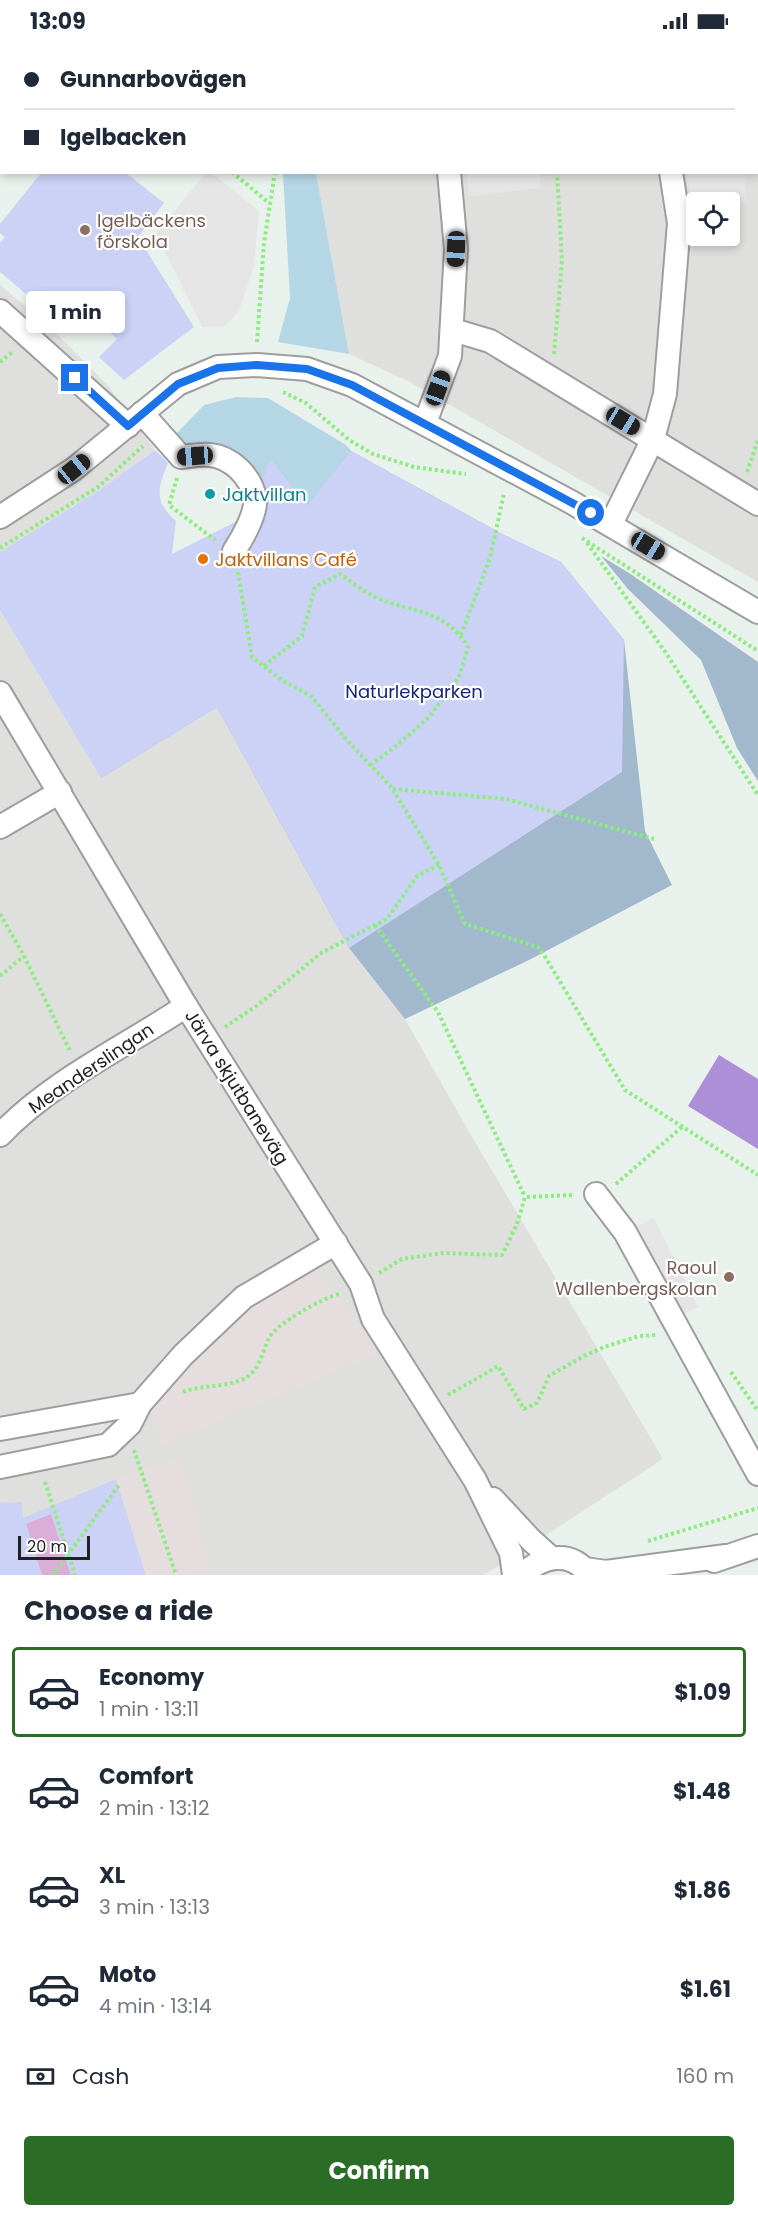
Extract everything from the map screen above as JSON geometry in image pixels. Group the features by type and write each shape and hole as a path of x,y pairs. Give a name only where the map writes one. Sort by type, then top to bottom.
{"street":[{"path":"425,423 450,356 453,330 456,249 449,174"},
{"path":"611,524 653,439 665,394 679,223 671,174"},
{"path":"0,311 135,419 159,432 181,457 210,455 233,462 246,477 255,499 250,521 234,551"},
{"path":"453,330 490,341 758,504"},
{"path":"0,517 74,469 178,384 218,368 257,365 307,369 352,385 425,423 611,524 758,612"},
{"name":"Järva skjutbaneväg","path":"0,693 186,1006 361,1284 374,1319 475,1480 512,1564"},
{"path":"0,827 60,792"},
{"name":"Meanderslingan","path":"0,1135 34,1104 80,1072 186,1006"},
{"path":"596,1194 625,1232 758,1474"},
{"path":"0,1467 108,1445 130,1424 140,1404 183,1355 244,1297 336,1243"},
{"path":"0,1430 140,1404"},
{"name":"Järva skjutbaneväg","path":"475,1480 531,1540 552,1558"},
{"path":"681,1575 726,1556 758,1546"},
{"path":"522,1575 540,1562 552,1558 566,1559 587,1572 606,1572 726,1556"}],"path":[{"path":"234,174 269,203"},
{"path":"256,345 269,203 275,174"},
{"path":"553,379 562,262 557,174"},
{"path":"275,388 306,403 349,440 373,454 414,467 473,475"},
{"path":"0,548 98,487 159,432"},
{"path":"738,492 753,460 758,440"},
{"path":"181,457 169,505 213,539 234,551 252,657 283,681 311,696 345,738 392,788 439,865 465,924 538,947 625,1090 758,1175"},
{"path":"461,635 490,558 505,489 514,494"},
{"path":"577,533 666,653 758,795"},
{"path":"584,540 758,651"},
{"path":"264,666 302,636 315,587 340,574 376,597 442,620 461,635 468,647 459,677 429,717 395,747 370,765"},
{"path":"392,788 506,799 654,839"},
{"path":"206,1038 258,1005 321,953 387,919 417,876 439,865"},
{"path":"0,915 24,956 80,1072"},
{"path":"178,1394 199,1387 241,1380 256,1368 270,1337 285,1322 337,1294 348,1293 402,1259 443,1253 502,1255 517,1224 525,1197 438,1012 375,925"},
{"path":"0,976 24,956"},
{"path":"525,1197 596,1194 610,1189 682,1127"},
{"path":"448,1395 498,1366 524,1409 537,1403 549,1376 584,1356 639,1336 679,1332"},
{"path":"122,1452 134,1449 176,1575"},
{"path":"43,1473 75,1575"},
{"path":"53,1575 119,1485"},
{"path":"641,1543 758,1508"}],"shaded area":[{"path":"204,174 213,174 259,211 254,266 239,311 224,327 202,327 156,234"},
{"path":"283,174 316,174 349,354 278,342 290,298"},
{"path":"316,174 758,174 758,582 410,382 349,354"},
{"path":"467,174 539,174 541,188 469,196"},
{"path":"687,174 744,174 747,203 740,203 740,192 689,192"},
{"path":"0,285 52,329 109,387 155,450 101,489 0,552"},
{"path":"236,397 268,398 346,445 351,451 307,506 271,460 257,490 174,436 204,405"},
{"path":"0,610 101,777 217,706 349,948 405,1019 469,1132 663,1459 484,1575 0,1575"},
{"path":"719,1055 758,1079 758,1149 688,1106"},
{"path":"654,1218 698,1307 661,1326 617,1236"},
{"path":"313,1265 337,1294 377,1354 161,1446 151,1409 245,1308"},
{"path":"101,1410 108,1445 0,1467 0,1429"},
{"path":"180,1456 211,1575 146,1575 116,1479"},
{"path":"51,1514 71,1575 42,1575 26,1524"}],"green space":[{"path":"40,174 127,174 164,203 138,237 194,327 124,380 99,357 117,339 78,302 59,322 0,272 0,243 5,237 0,233 0,224"},
{"name":"Naturlekparken","path":"155,450 168,463 160,494 164,507 176,521 172,554 244,518 271,459 307,505 351,451 504,535 561,562 624,640 622,772 349,948 217,707 101,778 0,610 0,552 101,489"},
{"name":"Naturlekparken","path":"351,451 504,535 561,562 624,640 645,831 672,885 529,960 405,1019 349,948 217,707 101,778 109,655 171,555 244,518 271,459 307,505"},
{"path":"601,556 758,662 758,781 737,748 701,660 628,589"},
{"path":"116,1479 146,1575 71,1575 51,1514 26,1524 42,1575 0,1575 0,1503 22,1502 23,1518"}],"place":[{"name":"Igelbäckens förskola","path":"85,230"},
{"name":"Jaktvillan","path":"210,494"},
{"name":"Jaktvillans Café","path":"203,559"},
{"name":"Raoul Wallenbergskolan","path":"729,1277"}],"route":[{"path":"75,378 128,426 178,384 218,368 257,365 307,369 352,385 591,513"}]}
